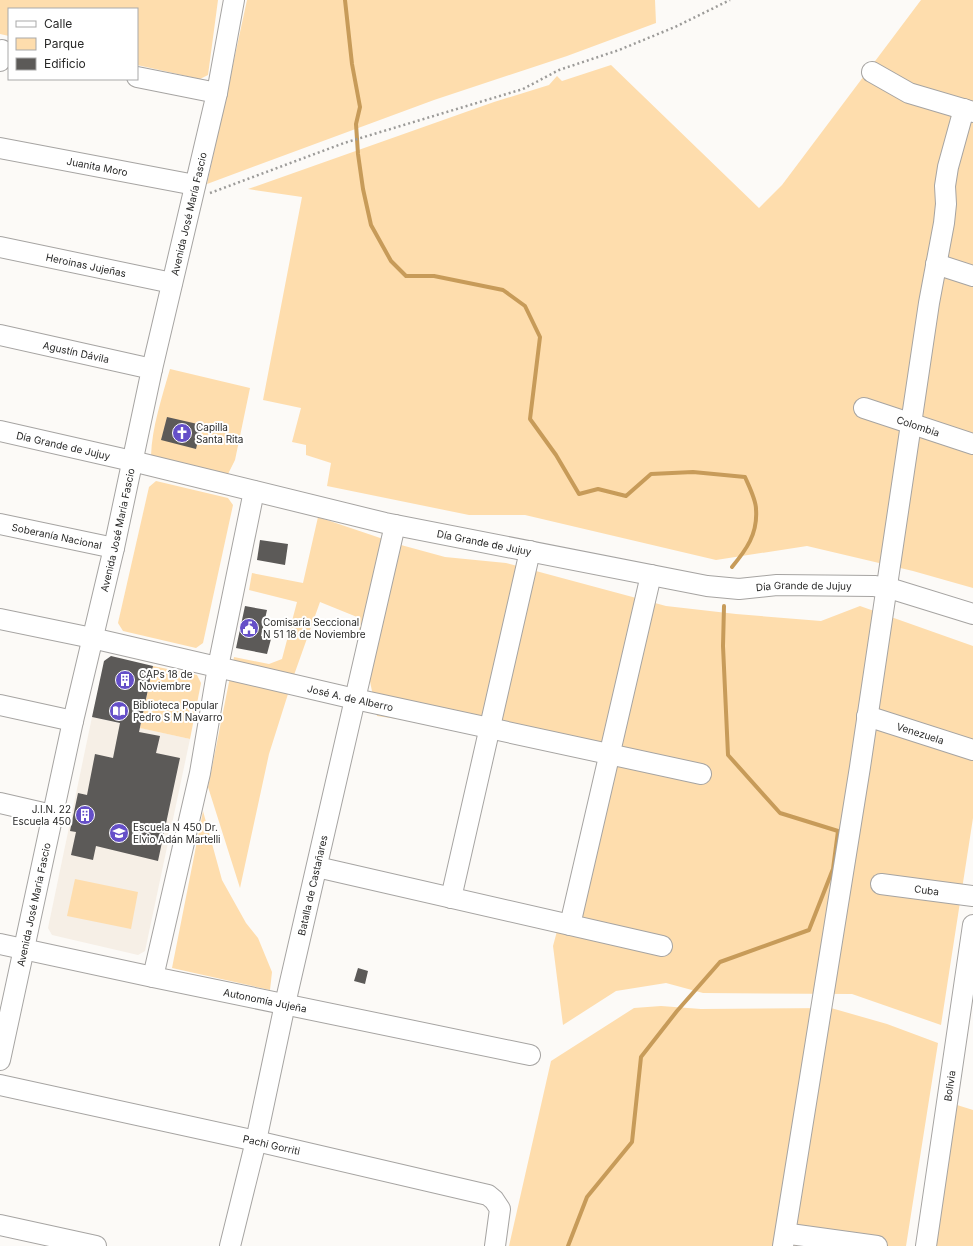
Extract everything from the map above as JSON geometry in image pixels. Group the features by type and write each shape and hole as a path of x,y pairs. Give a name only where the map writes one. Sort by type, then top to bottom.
{"street":[{"name":"Avenida José María Fascio","path":"0,1060 73,721 114,548 152,369 217,93 234,0"},
{"path":"872,72 909,93 968,110 948,167 945,186 946,204 944,223 936,264 911,424 787,1240 877,1246"},
{"path":"138,77 217,93"},
{"name":"Juanita Moro","path":"0,148 195,185"},
{"name":"Heroinas Jujeñas","path":"0,247 172,283"},
{"path":"936,264 973,276"},
{"name":"Agustín Dávila","path":"0,335 152,369"},
{"name":"Colombia","path":"864,408 973,444"},
{"name":"Día Grande de Jujuy","path":"0,431 132,461 254,492 395,525 708,586 739,589 777,585 886,587 973,614"},
{"path":"153,977 200,773 218,668 254,492"},
{"name":"Soberanía Nacional","path":"0,524 114,548"},
{"name":"Batalla de Castañares","path":"230,1246 256,1141 285,1004 395,525"},
{"path":"451,898 530,551"},
{"path":"570,925 651,575"},
{"name":"José A. de Alberro","path":"0,619 92,638 355,699 701,774"},
{"path":"0,705 73,721"},
{"name":"Venezuela","path":"867,716 973,750"},
{"path":"0,803 52,815"},
{"path":"317,867 662,946"},
{"name":"Cuba","path":"881,884 973,896"},
{"name":"Bolivia","path":"926,1246 964,1041 973,925"},
{"name":"Autonomía Jujeña","path":"0,944 530,1055"},
{"name":"Pachi Gorriti","path":"0,1085 256,1141 488,1195 494,1200 500,1209 495,1246"},
{"path":"0,1224 96,1246"}],"path":[{"path":"195,185 209,193 344,143 523,89 559,70 619,50 676,27 730,0"}],"shaded area":[{"name":"Escuela N 450 Dr. Elvio Adán Martelli","path":"92,717 190,739 145,951 138,955 52,935 48,928"}],"green space":[{"path":"0,0 218,0 208,75 200,79 138,65 138,8 8,8 8,36 0,34"},
{"path":"247,0 655,0 656,23 567,56 434,100 207,184"},
{"path":"921,0 973,0 973,588 913,571 807,546 716,560 525,515 469,515 327,486 331,463 306,455 306,445 292,442 301,408 263,400 302,197 248,189 494,102 549,85 557,76 562,81 611,65 759,208 782,185"},
{"path":"170,369 250,388 235,460 228,474 151,456 155,423"},
{"path":"156,481 228,498 233,505 203,643 196,648 123,631 118,623 149,487"},
{"path":"318,517 401,545 445,557 506,563 666,606 736,614 821,621 860,606 973,646 973,818 941,1025 852,994 703,993 666,983 616,991 563,1025 553,946 606,749 377,716 357,617 320,602 294,675 269,754 240,888 208,787 234,657 269,664 282,659 297,602 249,590 252,573 303,583"},
{"path":"153,666 197,675 201,683 190,739 140,728"},
{"path":"203,811 222,880 246,923 258,938 272,972 270,990 172,968"},
{"path":"75,879 138,892 131,929 67,916"},
{"path":"661,1006 701,1009 831,1008 887,1024 938,1043 906,1246 509,1246 551,1061 634,1008"},
{"path":"957,1105 973,1110 973,1246 934,1246"}],"building":[{"name":"Capilla Santa Rita","path":"167,417 202,425 196,449 161,440"},
{"path":"260,540 288,544 285,565 257,560"},
{"name":"Comisaría Seccional N 51 18 de Noviembre","path":"245,606 267,610 261,636 271,639 267,654 236,648"},
{"path":"111,656 153,666 139,732 160,736 156,753 180,758 158,861 96,846 93,860 71,855 76,832 70,831 78,793 87,795 95,754 113,758 120,723 92,717 104,661"},
{"path":"358,968 368,971 365,984 354,981"}],"waterway":[{"path":"345,0 352,64 360,107 356,124 358,154 363,189 371,225 391,261 406,276 434,276 503,290 525,306 540,337 530,419 556,455 579,494 598,489 626,496 651,474 693,472 745,477 756,505 755,526 750,541 732,567"},
{"path":"568,1246 587,1197 632,1142 641,1057 677,1011 720,962 809,930 833,869 838,831 780,813 728,755 723,646 724,606"}],"place":[{"name":"Capilla Santa Rita","path":"182,433"},
{"name":"Comisaría Seccional N 51 18 de Noviembre","path":"249,628"},
{"name":"CAPs 18 de Noviembre","path":"125,680"},
{"name":"Biblioteca Popular Pedro S M Navarro","path":"119,711"},
{"name":"J.I.N. 22 Escuela 450","path":"85,815"},
{"name":"Escuela N 450 Dr. Elvio Adán Martelli","path":"119,833"}]}
